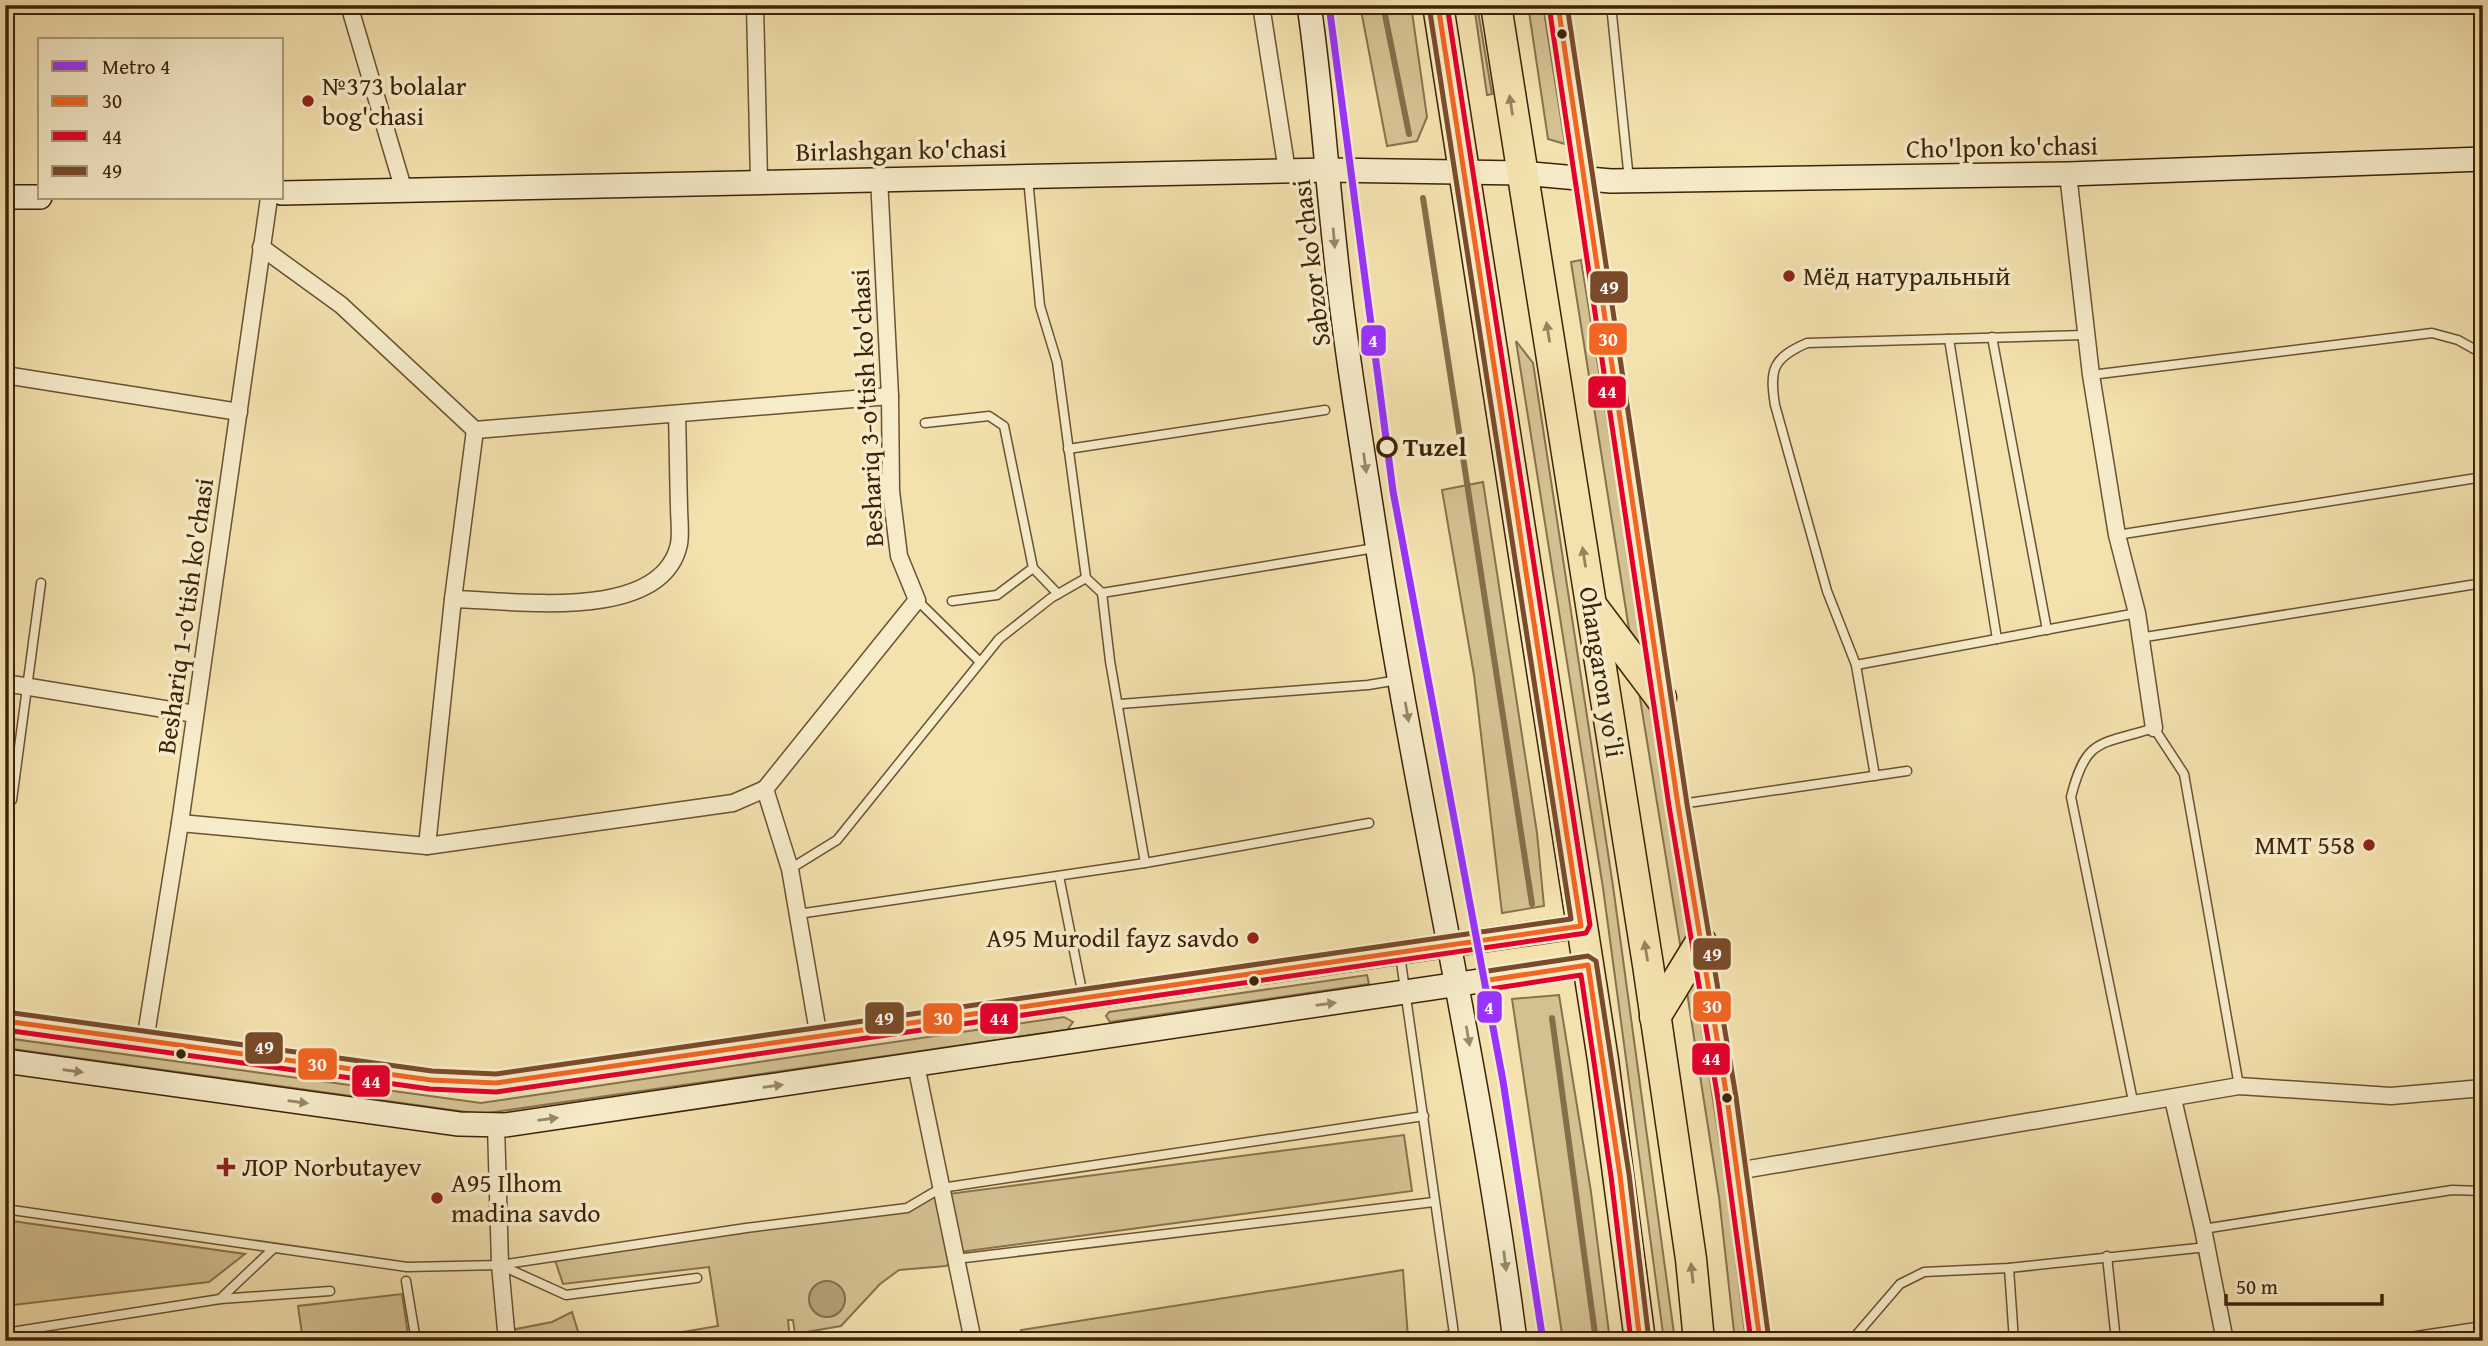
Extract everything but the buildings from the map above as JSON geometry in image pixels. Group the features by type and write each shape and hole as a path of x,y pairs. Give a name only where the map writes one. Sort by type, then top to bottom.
{"highway":[{"path":"1438,5 1618,1162 1640,1341"},
{"name":"Ohangaron yoʻli","path":"1496,5 1655,1017 1691,1259 1699,1341"},
{"path":"1592,606 1661,698"},
{"path":"1655,1017 1701,942"}],"main road":[{"name":"Sabzor ko'chasi","path":"1309,5 1335,251 1377,547 1500,1222 1515,1341"},
{"name":"Ohangaron yoʻli","path":"1558,5 1661,698 1737,1171 1760,1341"},
{"name":"Cho'lpon ko'chasi","path":"1522,173 1584,180 2068,174 2483,159"},
{"name":"Birlashgan ko'chasi","path":"284,193 1328,170 1522,173"},
{"path":"5,198 38,197"},
{"path":"5,1021 431,1080 496,1083 1581,926"},
{"path":"5,1061 458,1124 496,1125 1588,965"},
{"path":"1083,999 1091,1039"}],"street":[{"path":"349,5 404,191"},
{"path":"755,5 759,181"},
{"path":"1261,5 1287,171"},
{"path":"2068,174 2091,375 2117,535 2137,613 2154,728"},
{"name":"Beshariq 3-o'tish ko'chasi","path":"879,178 890,396 891,491 899,556 916,600"},
{"name":"Beshariq 1-o'tish ko'chasi","path":"145,1041 180,823 269,200"},
{"path":"261,247 341,305 475,430 677,416 890,396"},
{"path":"5,375 239,412"},
{"path":"453,599 596,602 637,592 654,581 669,565 680,542 677,416"},
{"path":"427,846 453,599 475,430"},
{"path":"180,823 427,846 733,803 765,789 916,600"},
{"path":"5,683 195,714"},
{"path":"765,789 790,869 819,1038"},
{"path":"916,1065 973,1341"},
{"path":"1737,1171 2134,1106 2239,1086 2391,1096 2483,1088"},
{"path":"2173,1099 2207,1247 2225,1341"},
{"path":"496,1125 499,1265 507,1341"}],"lane":[{"path":"1611,5 1629,180"},
{"path":"1028,175 1040,306 1057,362 1086,578 1102,593 1110,661 1120,704 1145,863"},
{"path":"2091,375 2432,333 2458,340 2483,355"},
{"path":"1875,776 1856,665 1827,591 1775,405 1771,382 1774,368 1783,353 1807,343 2085,335"},
{"path":"1992,337 2047,630"},
{"path":"1949,339 1997,639"},
{"path":"1068,449 1325,410"},
{"path":"925,423 989,416 1004,426 1033,568 1058,594"},
{"path":"2117,535 2483,477"},
{"path":"1102,593 1377,547"},
{"path":"953,601 998,595 1033,568"},
{"path":"790,869 836,840 999,639 1058,594 1086,578"},
{"path":"12,800 41,583"},
{"path":"2139,638 2483,583"},
{"path":"916,600 980,662"},
{"path":"1856,665 2137,613"},
{"path":"1120,704 1367,685 1401,679"},
{"path":"2134,1106 2071,797 2079,765 2099,744 2154,728 2183,774 2239,1086"},
{"path":"1678,805 1907,771"},
{"path":"798,914 1145,863 1369,823"},
{"path":"1059,876 1083,999"},
{"path":"1400,952 1454,1338 1414,1341"},
{"path":"5,1209 407,1267 499,1265 746,1228 907,1208 942,1188 1424,1116"},
{"path":"2203,1229 2452,1190 2483,1191"},
{"path":"956,1259 1434,1202"},
{"path":"1851,1341 1900,1284 1924,1272 2009,1268 2207,1247"},
{"path":"220,1299 273,1249"},
{"path":"2107,1256 2116,1341"},
{"path":"499,1265 566,1295 697,1278"},
{"path":"2009,1268 2014,1341"},
{"path":"406,1281 416,1341"},
{"path":"5,1333 220,1299 330,1291"},
{"path":"2382,1341 2483,1326"}],"shaded area":[{"path":"1360,5 1411,5 1427,117 1417,141 1387,146"},
{"path":"1474,5 1477,5 1492,94 1487,95"},
{"path":"1528,5 1543,5 1565,144 1548,139"},
{"path":"1581,260 1644,650 1629,629 1571,262"},
{"path":"1516,341 1533,363 1613,886 1675,1341 1664,1341 1603,888"},
{"path":"1483,482 1537,833 1544,906 1502,913 1474,675 1442,490"},
{"path":"1639,692 1653,715 1689,947 1682,956"},
{"path":"1367,975 1369,984 1110,1022 1106,1016 1109,1012"},
{"path":"1694,976 1728,1196 1746,1341 1735,1341 1719,1197 1686,986"},
{"path":"1559,995 1591,1192 1610,1341 1563,1341 1512,999"},
{"path":"1064,1017 1073,1022 1067,1030 481,1114 5,1048 5,1038 481,1103"},
{"path":"1404,1135 1412,1191 960,1252 948,1194"},
{"path":"941,1188 956,1259 946,1266 899,1270 880,1284 841,1326 795,1334 793,1320 788,1320 790,1341 629,1341 718,1326 709,1267 563,1284 554,1257 907,1208"},
{"path":"5,1220 245,1254 209,1282 5,1306"},
{"path":"1403,1270 1408,1338 1385,1341 1023,1341 1021,1330"},
{"path":"827,1281 840,1286 845,1299 840,1312 827,1317 814,1312 809,1299 814,1286"},
{"path":"402,1294 409,1341 303,1341 298,1306"},
{"path":"572,1312 581,1341 507,1341 506,1331 552,1322"}],"waterway":[{"path":"1383,5 1409,134"},
{"path":"1423,198 1532,904"},
{"path":"1552,1018 1596,1341"}],"metro line":[{"name":"4","path":"1329,5 1393,491 1503,1081 1543,1341"}],"transit line":[{"name":"30","path":"5,1021 431,1080 496,1083 1581,926 1438,5"},
{"name":"44","path":"5,1030 430,1089 496,1092 1586,933 1590,925 1447,5"},
{"name":"30","path":"1558,5 1678,805 1727,1098 1760,1341"},
{"name":"49","path":"1567,5 1687,804 1736,1097 1769,1340"},
{"name":"49","path":"6,1012 432,1071 496,1074 1571,919 1429,6"},
{"name":"44","path":"1549,6 1669,806 1718,1099 1751,1341"},
{"name":"49","path":"1488,971 1588,956 1596,961 1629,1174 1649,1340"},
{"name":"30","path":"1489,980 1588,965 1620,1175 1640,1341"},
{"name":"44","path":"1490,989 1581,975 1611,1176 1631,1341"}],"place":[{"name":"№373 bolalar bog'chasi","path":"308,101"},
{"name":"Мёд натуральный","path":"1789,276"},
{"name":"Tuzel","path":"1387,447"},
{"name":"MMT 558","path":"2369,845"},
{"name":"A95 Murodil fayz savdo","path":"1253,938"},
{"name":"ЛОР Norbutayev","path":"226,1167"},
{"name":"A95 Ilhom madina savdo","path":"437,1198"}]}
